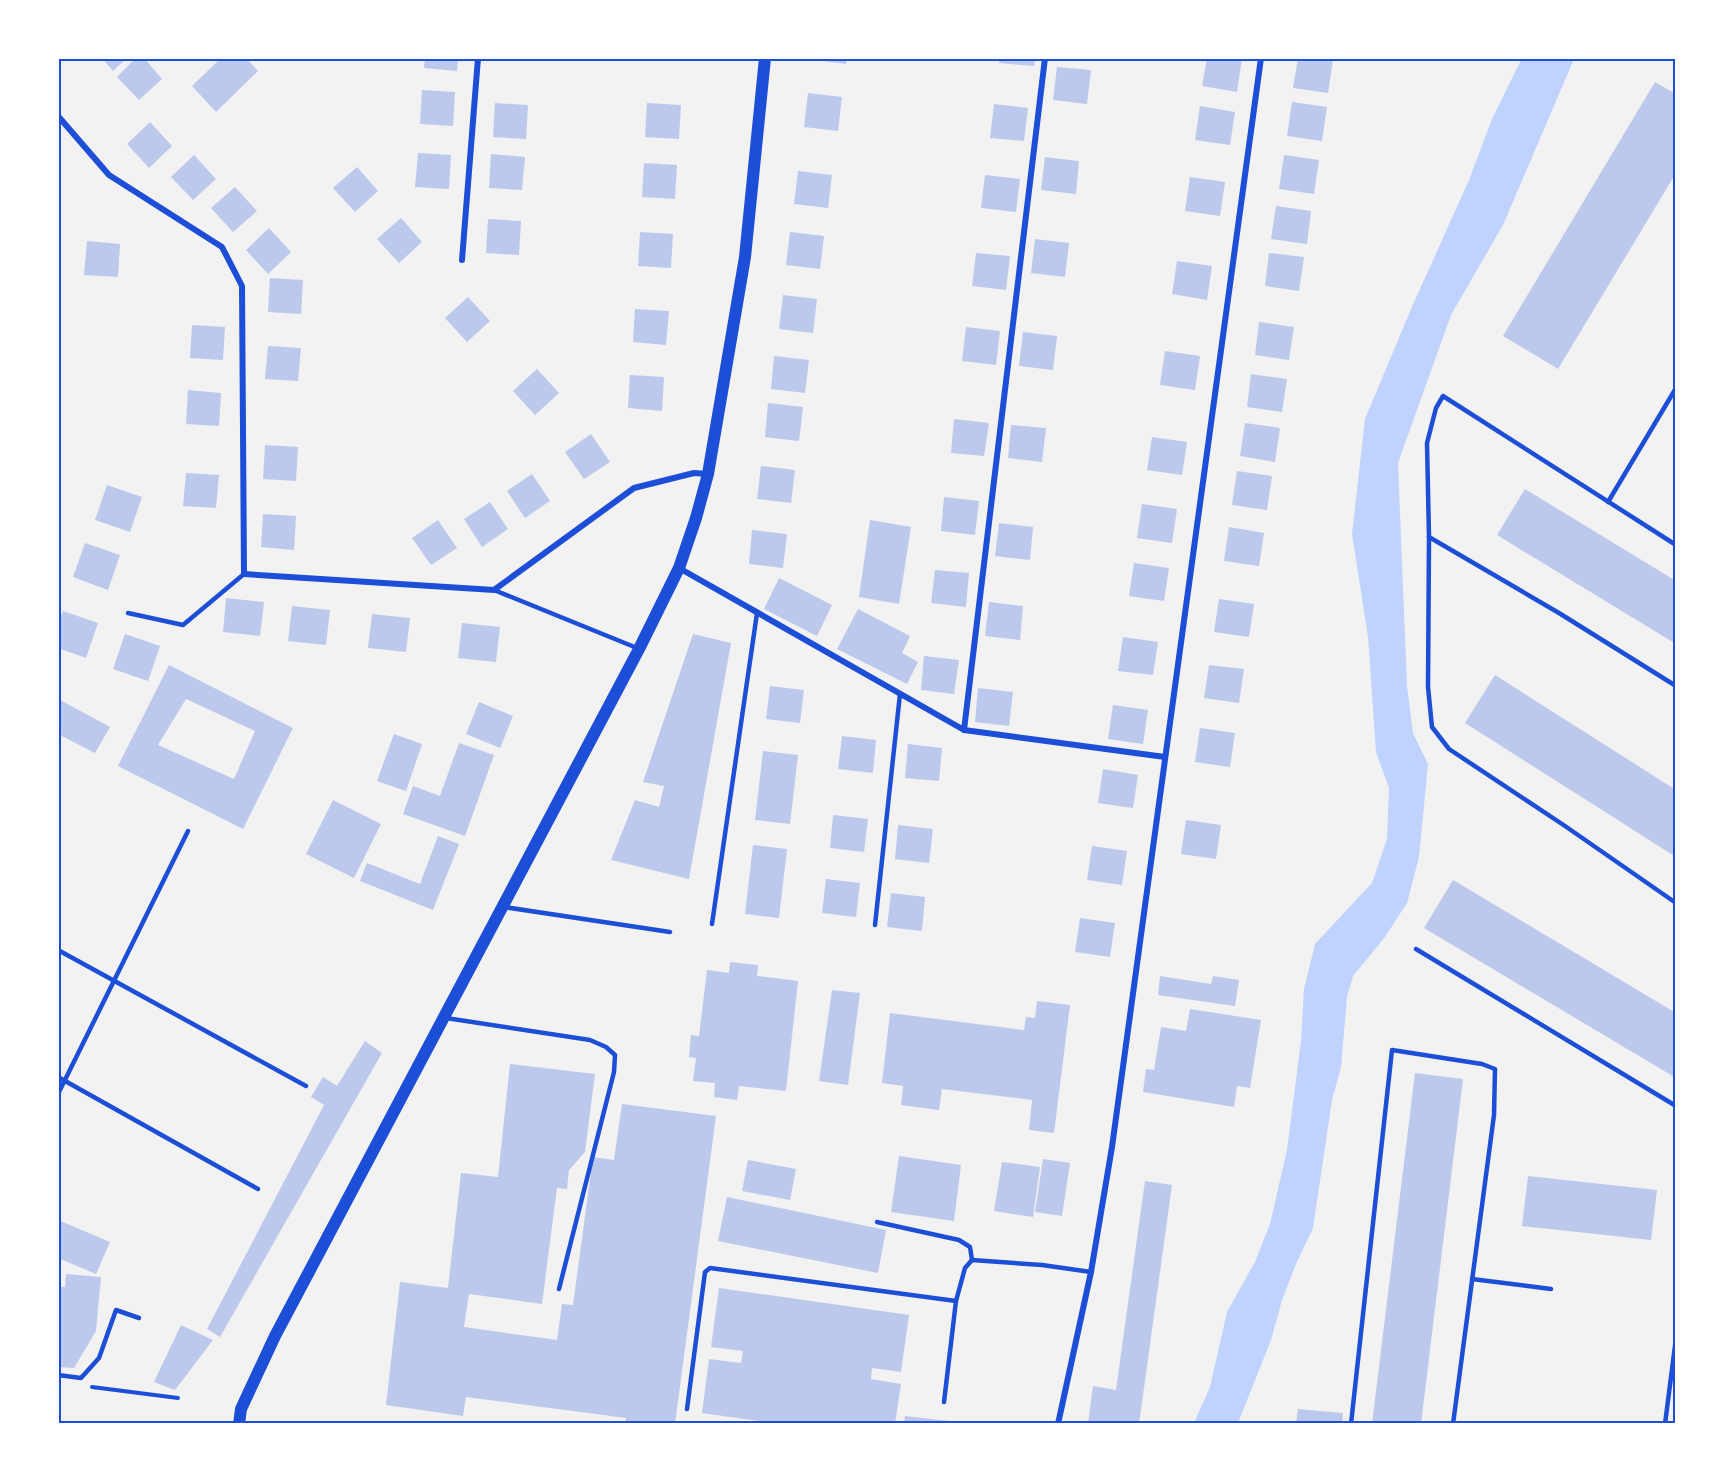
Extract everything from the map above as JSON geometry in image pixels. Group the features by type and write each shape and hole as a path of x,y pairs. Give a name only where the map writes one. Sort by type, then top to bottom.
{"main road":[{"path":"239,1424 241,1409 275,1336 639,649 679,568 708,474 746,257 765,58"}],"street":[{"path":"462,260 478,58"},
{"path":"964,730 1045,58"},
{"path":"1058,1424 1091,1272 1112,1147 1261,58"},
{"path":"58,116 110,175 222,247 242,286 244,574 494,590 634,488 694,473 708,474"},
{"path":"679,568 964,730 1165,757"}],"lane":[{"path":"1608,502 1676,388"},
{"path":"1676,545 1443,396 1436,408 1427,443 1428,687 1432,727 1449,749 1676,903"},
{"path":"1429,537 1559,613 1676,686"},
{"path":"128,613 183,626 244,574"},
{"path":"494,590 639,649"},
{"path":"712,924 757,613"},
{"path":"874,925 900,694"},
{"path":"58,1094 188,831"},
{"path":"501,906 670,932"},
{"path":"1416,949 1676,1106"},
{"path":"58,950 306,1086"},
{"path":"444,1017 590,1040 606,1047 615,1055 614,1072 559,1289"},
{"path":"1351,1424 1392,1050 1482,1064 1495,1069 1494,1114 1453,1424"},
{"path":"58,1077 258,1189"},
{"path":"877,1222 959,1240 970,1247 972,1260"},
{"path":"944,1402 956,1301 964,1268 972,1260 1042,1265 1091,1272"},
{"path":"687,1409 705,1272 710,1268 956,1301"},
{"path":"1472,1279 1551,1289"},
{"path":"58,1375 81,1378 99,1358 117,1310 139,1318"},
{"path":"1665,1424 1676,1338"}],"path":[{"path":"82,1386 178,1398"}],"water":[{"path":"1522,58 1574,59 1503,225 1451,315 1398,463 1407,686 1413,733 1428,764 1419,857 1407,903 1385,937 1353,976 1347,997 1341,1067 1332,1100 1313,1228 1282,1300 1271,1340 1238,1423 1194,1423 1210,1387 1227,1312 1255,1262 1270,1224 1287,1150 1301,1041 1304,989 1315,944 1372,883 1387,839 1389,788 1376,752 1368,637 1352,534 1365,419 1469,180 1492,119"}],"building":[{"path":"102,58 127,58 113,71"},
{"path":"136,58 144,58 162,79 139,100 117,77"},
{"path":"221,58 246,58 258,71 216,112 192,86"},
{"path":"425,58 458,58 457,71 424,68"},
{"path":"815,58 847,58 846,64 815,60"},
{"path":"1000,58 1035,58 1034,66 999,63"},
{"path":"1207,58 1242,58 1237,92 1202,86"},
{"path":"1298,58 1333,60 1328,93 1293,88"},
{"path":"1057,67 1091,70 1087,104 1053,100"},
{"path":"1655,82 1676,94 1676,173 1558,369 1503,336"},
{"path":"422,90 455,92 453,126 420,124"},
{"path":"808,93 842,97 838,131 804,127"},
{"path":"1292,102 1327,107 1322,141 1287,136"},
{"path":"495,103 528,105 526,139 493,137"},
{"path":"647,103 681,105 679,139 645,137"},
{"path":"994,104 1028,108 1024,141 990,138"},
{"path":"1200,106 1235,112 1230,145 1195,140"},
{"path":"150,122 172,146 149,168 127,144"},
{"path":"418,153 451,155 449,189 415,187"},
{"path":"491,154 525,157 522,190 489,188"},
{"path":"194,155 216,179 193,200 171,177"},
{"path":"1284,155 1319,160 1314,194 1279,189"},
{"path":"1045,157 1079,161 1076,194 1041,190"},
{"path":"644,163 677,165 675,199 642,197"},
{"path":"357,167 378,191 355,212 333,188"},
{"path":"798,171 832,175 828,208 794,204"},
{"path":"985,175 1020,179 1016,212 981,208"},
{"path":"1190,177 1225,182 1220,216 1185,211"},
{"path":"235,187 257,211 233,232 211,208"},
{"path":"1276,206 1311,211 1307,244 1271,239"},
{"path":"401,218 422,242 399,263 377,239"},
{"path":"488,219 521,221 519,255 486,253"},
{"path":"269,228 291,252 268,274 246,250"},
{"path":"640,232 673,234 671,268 638,266"},
{"path":"790,232 824,236 820,269 786,265"},
{"path":"1035,239 1069,243 1065,277 1031,273"},
{"path":"87,241 120,244 118,277 84,275"},
{"path":"976,253 1010,256 1006,290 972,286"},
{"path":"1269,253 1304,257 1299,291 1265,286"},
{"path":"1177,261 1212,266 1207,300 1172,294"},
{"path":"270,278 303,280 301,314 268,312"},
{"path":"783,295 817,299 813,333 779,329"},
{"path":"468,297 490,321 467,342 445,318"},
{"path":"635,309 669,311 666,345 633,342"},
{"path":"1259,322 1294,327 1289,360 1255,355"},
{"path":"192,325 225,327 223,360 190,358"},
{"path":"966,327 1000,331 996,365 962,361"},
{"path":"1023,332 1057,336 1053,370 1019,366"},
{"path":"268,346 301,348 298,381 265,379"},
{"path":"1165,351 1200,356 1195,390 1160,385"},
{"path":"774,356 809,360 805,393 771,389"},
{"path":"537,369 559,393 535,415 513,391"},
{"path":"1251,374 1287,379 1282,412 1247,407"},
{"path":"630,375 664,377 662,411 628,408"},
{"path":"188,390 221,393 219,426 186,424"},
{"path":"768,403 803,407 799,441 765,437"},
{"path":"954,419 989,423 984,456 951,453"},
{"path":"1245,423 1280,428 1275,462 1240,456"},
{"path":"1011,425 1046,428 1042,462 1008,458"},
{"path":"591,434 610,462 584,479 565,452"},
{"path":"1152,437 1187,442 1182,475 1147,470"},
{"path":"265,445 298,447 296,481 263,479"},
{"path":"761,466 795,470 791,503 757,499"},
{"path":"1237,471 1272,476 1267,510 1232,505"},
{"path":"186,473 219,475 216,508 183,506"},
{"path":"532,474 550,501 525,518 507,491"},
{"path":"107,485 142,497 130,532 95,520"},
{"path":"1525,489 1676,581 1676,644 1497,535"},
{"path":"944,497 979,501 975,535 941,531"},
{"path":"490,502 508,529 482,547 464,519"},
{"path":"1142,504 1177,509 1172,543 1137,538"},
{"path":"263,514 296,516 294,550 261,547"},
{"path":"438,520 457,548 431,565 412,538"},
{"path":"870,520 911,527 899,604 859,597"},
{"path":"999,523 1033,527 1030,560 995,556"},
{"path":"1229,527 1264,533 1259,566 1224,561"},
{"path":"752,530 787,534 783,568 749,564"},
{"path":"85,543 120,555 108,590 73,577"},
{"path":"1134,563 1169,568 1164,601 1129,596"},
{"path":"935,570 969,573 966,607 931,603"},
{"path":"779,578 832,605 817,636 764,609"},
{"path":"226,598 264,602 260,636 223,632"},
{"path":"1219,599 1254,604 1249,637 1214,632"},
{"path":"989,602 1023,606 1020,640 985,636"},
{"path":"292,606 330,610 326,645 288,641"},
{"path":"858,609 910,636 902,653 918,662 907,684 837,649"},
{"path":"63,611 98,623 86,658 58,648 58,623"},
{"path":"372,614 410,618 406,652 368,648"},
{"path":"462,623 500,627 496,662 458,658"},
{"path":"125,634 160,646 148,681 113,669"},
{"path":"693,634 731,643 689,879 611,860 635,800 659,807 664,786 643,782"},
{"path":"1123,637 1158,642 1153,675 1118,671"},
{"path":"924,656 959,660 954,694 921,690"},
{"path":"169,665 293,728 243,829 118,766","holes":["186,699 255,731 234,779 158,745"]},
{"path":"1209,665 1244,669 1239,703 1204,698"},
{"path":"1495,675 1676,790 1676,857 1465,723"},
{"path":"770,686 804,690 800,723 766,719"},
{"path":"978,688 1013,692 1009,726 975,722"},
{"path":"58,699 110,727 95,753 58,734"},
{"path":"479,702 513,716 500,748 466,734"},
{"path":"1113,705 1148,710 1143,744 1108,739"},
{"path":"1200,728 1235,733 1230,767 1195,762"},
{"path":"394,734 422,744 406,791 377,781"},
{"path":"842,736 876,740 873,773 838,769"},
{"path":"459,743 494,755 465,836 403,814 413,786 440,796"},
{"path":"908,744 942,748 939,781 905,778"},
{"path":"763,751 798,755 790,824 755,820"},
{"path":"1103,769 1138,775 1133,808 1098,803"},
{"path":"333,800 381,824 354,878 306,854"},
{"path":"833,815 868,819 864,852 830,848"},
{"path":"1186,820 1221,825 1216,859 1181,854"},
{"path":"898,825 933,829 929,863 895,859"},
{"path":"438,836 459,844 433,910 360,881 367,863 420,884"},
{"path":"753,845 787,849 779,918 745,914"},
{"path":"1092,846 1127,851 1122,885 1087,880"},
{"path":"826,879 860,883 856,917 822,913"},
{"path":"1453,880 1676,1013 1676,1078 1424,928"},
{"path":"891,893 925,897 922,931 887,927"},
{"path":"1080,918 1115,923 1110,957 1075,952"},
{"path":"730,962 758,965 757,976 798,981 786,1091 739,1086 737,1100 714,1097 715,1083 693,1081 696,1058 689,1057 691,1035 699,1036 707,970 729,973"},
{"path":"1160,976 1211,984 1213,976 1239,980 1235,1006 1158,995"},
{"path":"832,990 860,993 848,1085 819,1081"},
{"path":"1037,1001 1070,1005 1054,1133 1029,1130 1032,1100 942,1089 939,1110 901,1105 903,1086 882,1083 890,1013 1024,1030 1026,1017 1035,1018"},
{"path":"1190,1009 1261,1020 1250,1088 1237,1086 1234,1107 1143,1092 1146,1069 1154,1070 1161,1027 1186,1031"},
{"path":"365,1041 382,1053 220,1337 207,1329 324,1105 311,1097 323,1077 337,1086"},
{"path":"510,1064 595,1074 585,1152 569,1170 567,1189 557,1188 542,1304 469,1294 464,1327 557,1340 562,1304 573,1305 593,1157 614,1160 622,1104 716,1116 675,1424 626,1424 626,1418 466,1397 463,1416 386,1405 400,1282 448,1288 461,1173 498,1177"},
{"path":"1415,1073 1463,1079 1421,1424 1372,1424"},
{"path":"899,1156 961,1165 954,1221 891,1212"},
{"path":"1043,1159 1070,1163 1062,1216 1035,1212"},
{"path":"748,1160 796,1169 790,1200 742,1191"},
{"path":"1002,1162 1040,1167 1033,1217 994,1211"},
{"path":"1528,1176 1657,1190 1651,1240 1522,1226"},
{"path":"1145,1181 1172,1185 1139,1424 1088,1424 1093,1386 1116,1390"},
{"path":"727,1197 886,1230 878,1273 718,1241"},
{"path":"58,1220 110,1242 96,1274 58,1258"},
{"path":"66,1274 101,1277 96,1331 74,1368 58,1367 58,1287 65,1287"},
{"path":"719,1288 909,1315 901,1372 872,1368 871,1379 901,1384 895,1424 781,1424 702,1413 709,1359 741,1363 743,1351 711,1347"},
{"path":"181,1325 213,1340 175,1390 154,1382"},
{"path":"1298,1409 1343,1413 1342,1424 1296,1424"},
{"path":"905,1416 958,1422 958,1424 904,1424"}]}
